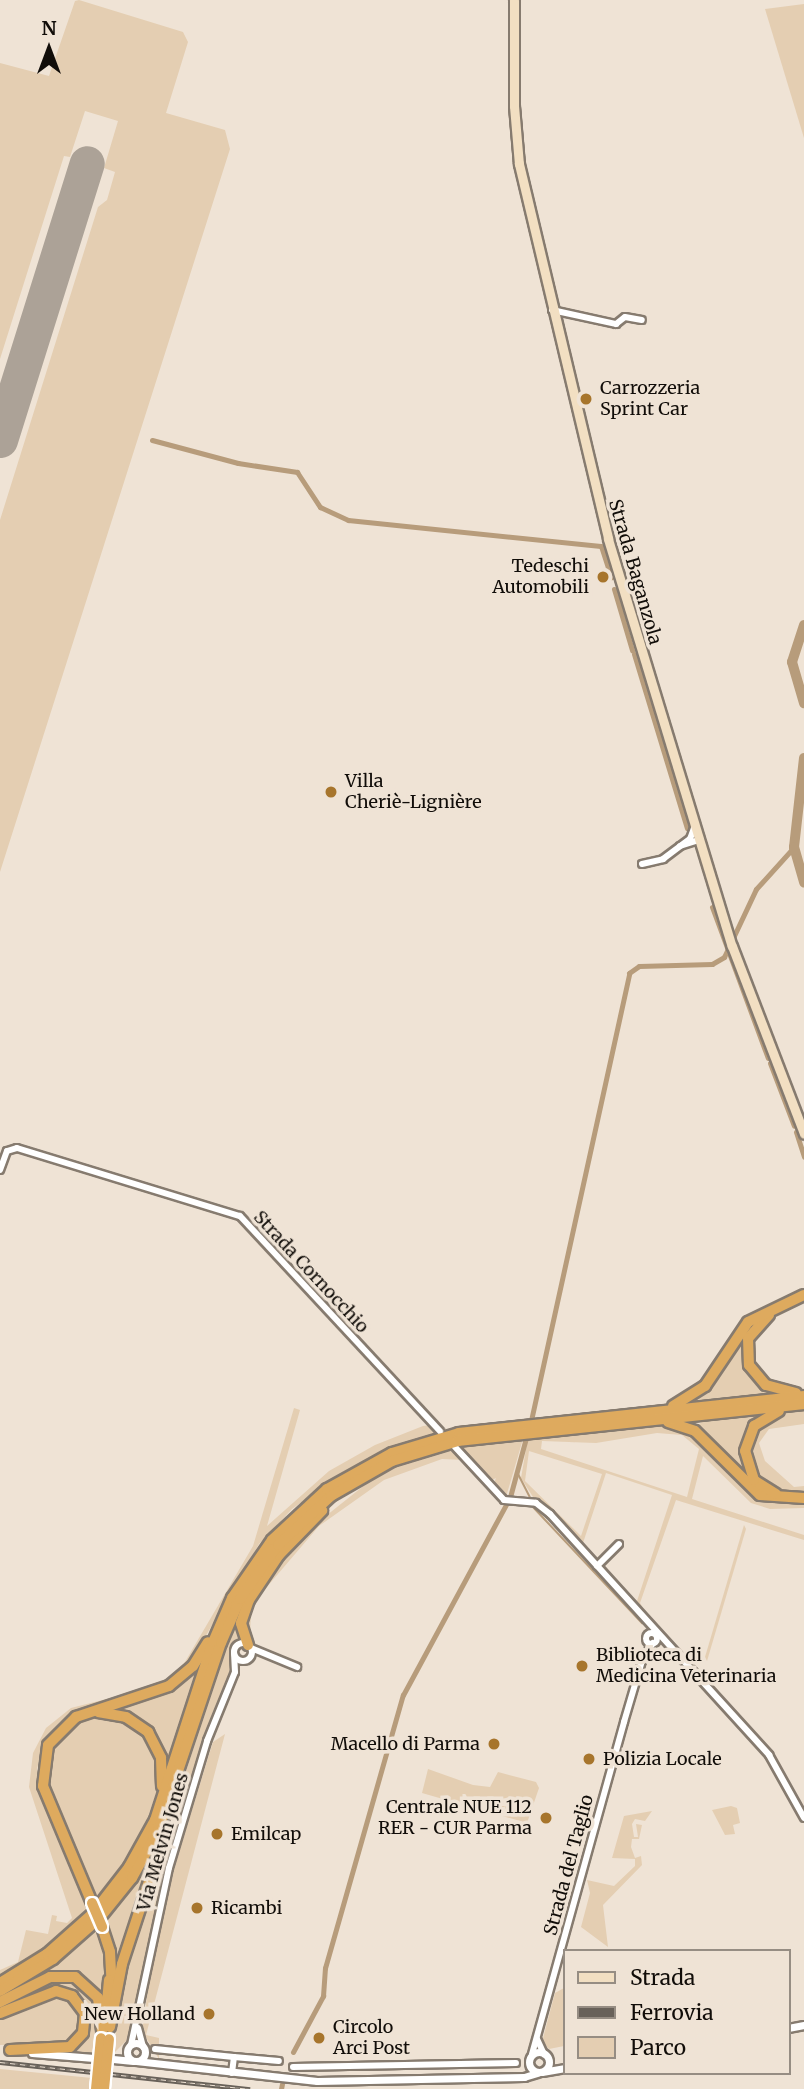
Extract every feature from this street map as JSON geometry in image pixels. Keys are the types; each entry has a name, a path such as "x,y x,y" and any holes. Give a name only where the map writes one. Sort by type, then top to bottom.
{"highway":[{"path":"804,1297 758,1324 746,1352 751,1369 762,1383 778,1391 804,1395"},
{"path":"560,1426 686,1401 708,1382 744,1326 804,1297"},
{"path":"598,1418 804,1395"},
{"path":"104,2089 112,1965 97,1915 41,1774 53,1736 83,1714 153,1694 180,1678 200,1657 227,1601 246,1574 292,1519 361,1468 425,1441 560,1426 804,1406"},
{"path":"804,1406 779,1411 761,1420 748,1437 745,1456 752,1477 766,1490 782,1496 804,1497"},
{"path":"633,1422 687,1426 756,1492 773,1499 804,1497"},
{"path":"0,1991 53,1959 97,1915 153,1842 223,1637 253,1578 307,1515 376,1469 430,1448 496,1432"},
{"path":"249,1646 242,1614 269,1568 320,1513 376,1469"},
{"path":"0,1983 47,1954 97,1915 144,1842 163,1797 217,1631 246,1574"},
{"path":"83,1714 127,1717 145,1729 157,1745 163,1780 144,1842"},
{"path":"96,2089 122,1964 186,1766 187,1748"},
{"path":"0,2002 53,1976 75,1977 98,1998 106,2034"},
{"path":"0,2013 53,1991 72,1996 85,2012 83,2033 69,2047 5,2050"}],"main road":[{"name":"Strada Baganzola","path":"514,0 517,145 552,310 616,572 731,945 804,1134"}],"street":[{"path":"552,310 616,324 625,317 642,320"},
{"path":"687,843 695,825"},
{"path":"642,864 663,859 678,846 699,840"},
{"path":"687,843 703,853"},
{"name":"Strada Cornocchio","path":"0,1170 9,1150 23,1149 240,1216 440,1431"},
{"path":"455,1447 507,1502 536,1503 545,1509 647,1622 649,1636 654,1643 668,1645"},
{"path":"597,1566 619,1544"},
{"path":"649,1636 668,1645 774,1762 804,1818"},
{"name":"Strada del Taglio","path":"532,2054 649,1636"},
{"name":"Strada del Taglio","path":"642,1661 654,1643"},
{"path":"271,1656 247,1659 234,1653 239,1644 249,1646 297,1667"},
{"path":"247,1659 249,1646"},
{"name":"Via Melvin Jones","path":"234,1653 234,1673"},
{"name":"Via Melvin Jones","path":"130,2046 172,1858 208,1738 234,1673 247,1659"},
{"name":"Via Melvin Jones","path":"137,2024 144,2048"},
{"path":"537,2037 548,2066 540,2072"},
{"path":"130,2046 128,2056 135,2061"},
{"path":"165,2066 144,2048 130,2046 113,2058 165,2066 232,2073 368,2080 514,2077 562,2067"},
{"path":"135,2061 143,2058 144,2048"},
{"path":"155,2049 279,2061"},
{"path":"5,2050 94,2058"},
{"path":"514,2077 522,2074 532,2054 546,2055 562,2066"},
{"path":"232,2073 234,2057"},
{"path":"293,2067 367,2068 516,2063"},
{"path":"528,2064 540,2072"},
{"path":"494,2065 495,2077"},
{"path":"447,2066 447,2079"},
{"path":"367,2068 368,2080"}],"green space":[{"path":"75,1 183,32 188,42 166,113 225,130 230,149 0,872 0,520 98,207 107,200 115,172 104,168 118,121 85,111 70,157 64,156 0,359 0,63 49,76"},
{"path":"804,4 804,138 765,9"},
{"path":"751,1325 743,1344 744,1362 755,1381 773,1394 696,1403"},
{"path":"294,1408 300,1410 267,1526 329,1471 375,1445 423,1426 430,1425 437,1432 344,1471 292,1509 259,1544 186,1670 167,1684 82,1710 60,1722 44,1741 37,1769 42,1795 89,1909 51,1944 0,1976 0,1970 18,1962 26,1930 48,1934 52,1915 57,1916 56,1921 67,1923 72,1918 29,1787 33,1753 46,1728 71,1708 158,1686 182,1667 253,1546"},
{"path":"804,1410 804,1424 769,1429 759,1443 765,1461 794,1487 804,1486 804,1492 783,1494 762,1485 748,1459 756,1428 777,1414"},
{"path":"758,1415 742,1448 749,1478 698,1426 703,1420"},
{"path":"666,1424 697,1435 749,1491 773,1501 804,1500 804,1508 770,1509 751,1503 703,1456 692,1499 804,1535 804,1540 676,1500 640,1603 651,1621 625,1591 637,1601 672,1495 606,1473 583,1543 595,1560 533,1497 521,1478 528,1438","holes":["657,1433 682,1435 699,1449 687,1497 541,1449 542,1441 596,1443","529,1451 602,1474 581,1536 525,1481"]},
{"path":"523,1439 506,1497 493,1485 496,1478 490,1481 457,1447"},
{"path":"453,1448 464,1460 442,1459 384,1480 319,1526 260,1595 251,1611 250,1636 247,1611 277,1563 302,1535 381,1472"},
{"path":"744,1525 746,1529 707,1661 705,1657"},
{"path":"240,1612 240,1638 230,1649 233,1667 204,1740 159,1892 133,2034 113,2054 127,1958 220,1663"},
{"path":"195,1671 168,1763 157,1739 112,1708 159,1695"},
{"path":"105,1714 139,1727 157,1751 160,1782 141,1838 96,1902 46,1783 50,1749 69,1725"},
{"path":"225,1734 146,2035 159,2038 159,2059 142,2031 151,1969 175,1865 213,1742"},
{"path":"428,1769 473,1785 490,1787 498,1772 536,1782 539,1788 527,1823 422,1793"},
{"path":"731,1806 737,1808 740,1823 733,1825 735,1834 725,1835 712,1810"},
{"path":"652,1811 645,1821 635,1819 632,1824 634,1837 638,1837 636,1824 642,1825 639,1839 632,1839 631,1847 635,1858 641,1856 642,1865 603,1905 608,1947 581,1927 590,1893 587,1880 614,1886 635,1866 635,1859 612,1858 624,1816"},
{"path":"158,1844 115,1980 114,1950 104,1920 133,1885"},
{"path":"97,1927 108,1969 105,2003 87,1981 69,1973 0,1997 55,1964"},
{"path":"72,1979 92,1992 99,2017 94,2054 64,2052 72,2049 87,2010 78,1997 50,1988 0,2010 0,2005 51,1980"},
{"path":"562,1989 562,2046 549,2049 542,2042 555,1993"},
{"path":"60,1994 79,2007 83,2024 71,2043 0,2045 0,2016"},
{"path":"0,2069 92,2078 91,2089 0,2089"}],"waterway":[{"path":"152,440 238,463 297,472 320,507 348,520 601,546 611,577"},
{"path":"614,589 632,650"},
{"path":"804,625 792,662 804,703"},
{"path":"634,654 687,828"},
{"path":"804,758 794,847 804,883"},
{"path":"530,1425 629,973 639,966 712,964 724,957 756,889 794,847"},
{"path":"712,907 768,1058"},
{"path":"770,1063 794,1126"},
{"path":"796,1132 804,1157"},
{"path":"293,2052 323,1996 325,1968 403,1695 510,1497 527,1434"},
{"path":"518,1474 530,1498"},
{"path":"532,1506 642,1623"},
{"path":"281,2089 282,2084"}],"runway":[{"path":"0,440 87,163"}],"railway":[{"path":"0,2062 93,2072"},
{"path":"111,2074 250,2089"}],"place":[{"name":"Carrozzeria Sprint Car","path":"586,399"},
{"name":"Tedeschi Automobili","path":"603,577"},
{"name":"Villa Cheriè-Lignière","path":"331,792"},
{"name":"Biblioteca di Medicina Veterinaria","path":"582,1666"},
{"name":"Macello di Parma","path":"494,1744"},
{"name":"Polizia Locale","path":"589,1759"},
{"name":"Centrale NUE 112 RER - CUR Parma","path":"546,1818"},
{"name":"Emilcap","path":"217,1834"},
{"name":"Ricambi","path":"197,1908"},
{"name":"New Holland","path":"209,2014"},
{"name":"Circolo Arci Post","path":"319,2038"}]}
